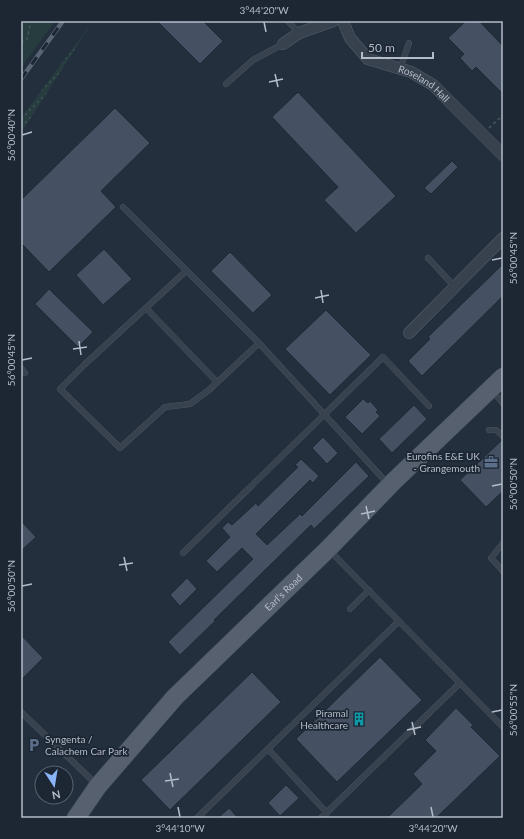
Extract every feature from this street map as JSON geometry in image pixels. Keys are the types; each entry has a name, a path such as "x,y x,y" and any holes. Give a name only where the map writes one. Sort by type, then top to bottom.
{"main road":[{"name":"Earl's Road","path":"76,818 98,786 175,698 503,377"}],"street":[{"path":"283,44 299,33 333,21"},
{"name":"Roseland Hall","path":"343,21 350,38 368,60 411,72 433,85 503,155"},
{"path":"409,333 501,243"}],"lane":[{"path":"288,21 299,33"},
{"path":"399,69 409,43"},
{"path":"226,84 253,60 283,44"},
{"path":"123,207 259,343 390,486"},
{"path":"428,258 455,287"},
{"path":"186,271 60,389 120,448 165,408 190,404 217,382 259,343"},
{"path":"146,308 217,382"},
{"path":"183,553 383,357 429,406"},
{"path":"490,390 503,403"},
{"path":"489,430 496,430 503,436"},
{"path":"503,543 491,558 503,571"},
{"path":"328,549 503,727"},
{"path":"350,609 369,590"},
{"path":"197,818 399,621"},
{"path":"321,818 460,683"},
{"path":"21,712 98,786"},
{"path":"268,749 327,813"}],"path":[{"path":"21,43 27,39 31,21"},
{"path":"482,135 503,115"}],"green space":[{"path":"21,21 55,21 21,68"},
{"path":"91,24 21,133 21,118"}],"building":[{"path":"157,21 203,21 223,41 200,64"},
{"path":"466,21 479,21 503,46 503,94 476,67 472,71 460,58 464,54 448,38"},
{"path":"298,92 396,196 356,233 324,200 338,187 272,117"},
{"path":"115,108 150,143 101,191 116,207 49,272 21,243 21,200"},
{"path":"452,161 458,167 431,194 424,188"},
{"path":"104,249 132,279 103,305 76,275"},
{"path":"230,252 272,295 253,313 211,271"},
{"path":"503,264 503,296 422,376 408,361 430,339 428,337"},
{"path":"49,289 93,332 78,347 35,304"},
{"path":"326,310 371,355 330,395 285,349"},
{"path":"363,399 368,403 370,401 378,410 376,412 380,416 362,434 345,417"},
{"path":"414,405 427,419 392,453 379,439"},
{"path":"323,437 338,453 327,464 312,448"},
{"name":"Eurofins E&E UK - Grangemouth","path":"502,440 503,491 486,507 460,480"},
{"path":"301,459 319,476 313,483 310,480 256,534 267,545 300,514 302,516 356,462 369,476 314,529 311,525 180,655 168,642 253,559 242,548 217,572 206,561 230,537 222,528 228,522 232,525 256,503 258,506 298,467 295,465"},
{"path":"21,521 36,537 21,551"},
{"path":"187,578 197,589 180,606 170,595"},
{"path":"21,635 43,658 21,680"},
{"name":"Piramal Healthcare","path":"380,657 422,700 337,782 296,739"},
{"path":"252,672 281,702 170,810 141,780"},
{"path":"456,708 473,725 471,727 500,756 436,818 387,818 422,784 413,774 436,751 425,740"},
{"path":"286,785 299,798 280,816 268,803"},
{"path":"229,808 238,818 218,818"}],"railway":[{"path":"21,79 63,21"}],"place":[{"name":"Eurofins E&E UK - Grangemouth","path":"491,462"},
{"name":"Piramal Healthcare","path":"359,719"},
{"name":"Syngenta / Calachem Car Park","path":"34,745"}]}
